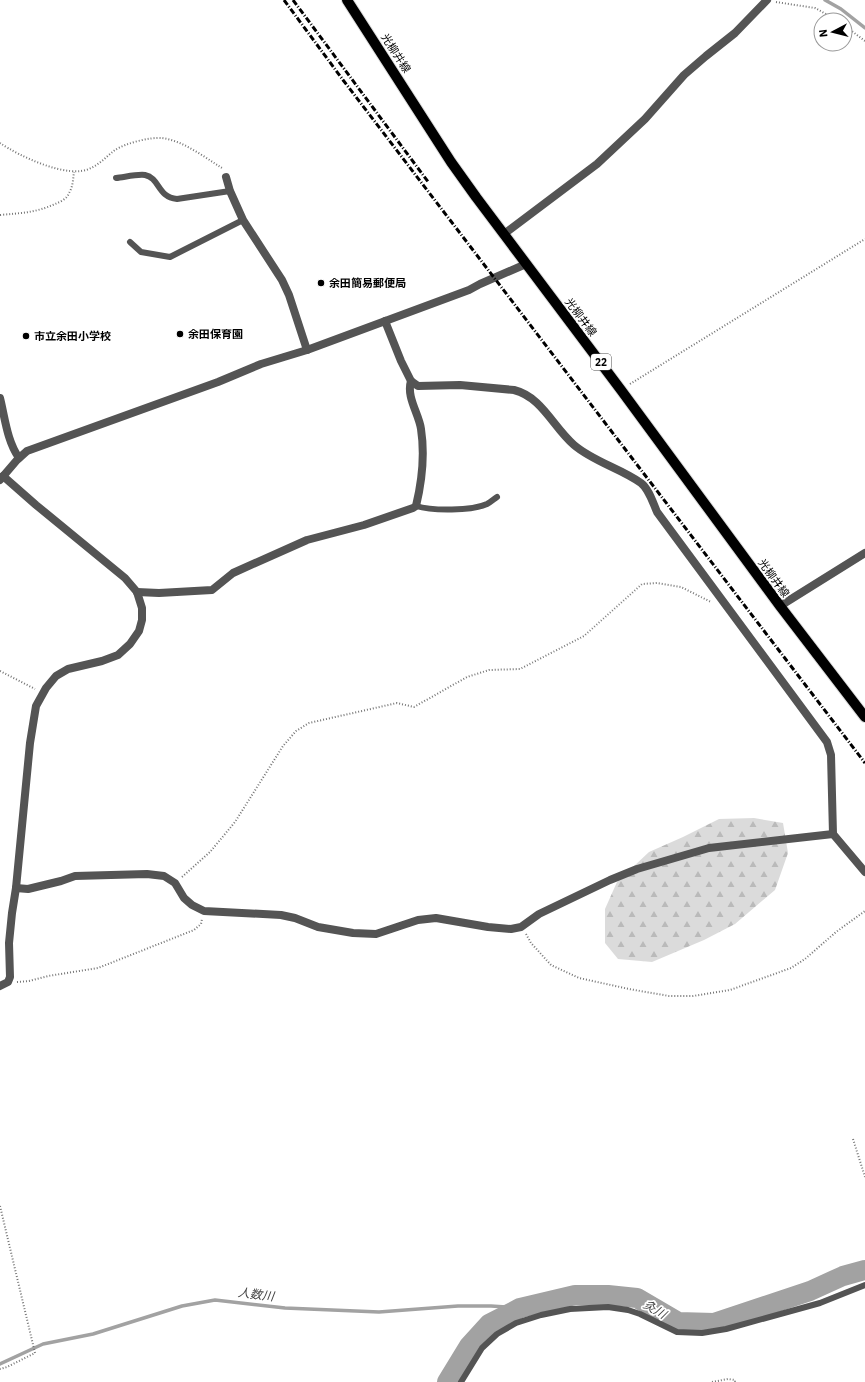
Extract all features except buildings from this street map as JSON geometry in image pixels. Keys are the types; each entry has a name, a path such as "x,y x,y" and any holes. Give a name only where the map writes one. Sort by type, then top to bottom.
{"main road":[{"name":"光柳井線","path":"347,0 451,162 476,197 621,390 780,606 865,717"}],"street":[{"path":"504,234 597,164 646,119 684,75 771,1"},
{"path":"226,178 243,220 282,280 289,295 307,350"},
{"path":"0,986 8,982 10,977 10,943 30,743 36,706 43,693 56,676 68,669 102,661 118,655 130,644 139,631 142,620 142,608 137,592 125,578 2,478 19,458 28,451 218,382 261,364 307,350 469,290 526,264"},
{"path":"385,321 411,381 418,386 460,385 523,392 541,406 573,444 593,458 642,484 657,512 827,742 831,755 833,834 865,872"},
{"path":"137,592 158,593 212,590 233,573 307,540 364,525 416,506 423,472 423,441 421,427 411,394 411,381"},
{"path":"0,398 11,442 19,458"},
{"path":"780,606 865,553"},
{"path":"16,888 28,889 75,876 147,874 164,876 175,883 184,898 192,905 204,911 281,915 318,927 353,933 376,934 418,920 436,918 488,927 511,929 521,927 539,914 610,880 690,852 708,848 833,834"}],"lane":[{"path":"116,178 146,176 153,179 164,194 169,198 177,199 230,191"},
{"path":"130,242 141,252 170,257 243,220"},
{"path":"416,506 422,508 442,509 472,508 487,504 497,497"},
{"path":"461,1382 482,1348 497,1334 516,1323 541,1315 570,1309 608,1307 628,1310 640,1314 677,1332 702,1333 726,1329 813,1305 865,1285"}],"path":[{"path":"771,1 816,8 823,12"},
{"path":"853,32 865,40"},
{"path":"0,143 10,150 32,160 45,165 74,172 89,169 116,150 127,145 144,140 161,138 174,141 224,169 226,172 226,178"},
{"path":"0,215 42,210 62,201 69,195 72,187 74,172"},
{"path":"621,390 865,239"},
{"path":"175,883 210,852 235,822 283,746 296,731 309,723 397,702 414,707 467,677 489,670 520,669 584,636 642,584 657,583 681,587 713,602"},
{"path":"0,671 43,693"},
{"path":"8,982 29,981 48,976 98,968 194,930 201,924 204,911"},
{"path":"521,927 531,943 551,965 580,978 669,996 693,996 730,990 791,968 805,959 836,932 865,911"},
{"path":"853,1139 865,1177"},
{"path":"0,1206 35,1354 0,1369"},
{"path":"712,1382 728,1379 735,1380 735,1382"}],"green space":[{"path":"754,818 783,823 788,853 775,890 735,924 704,940 652,962 618,959 605,943 605,909 617,882 649,852 719,819"}],"waterway":[{"path":"825,0 841,9 865,28"},
{"name":"灸川","path":"447,1382 469,1346 489,1324 520,1308 575,1295 608,1295 637,1298 678,1322 714,1323 810,1291 843,1276 865,1270"},
{"name":"人数川","path":"0,1364 43,1344 93,1334 182,1306 215,1300 285,1308 379,1312 458,1306 520,1308"}],"railway":[{"path":"284,0 343,80 865,763"},
{"path":"293,0 429,183"}],"place":[{"name":"余田簡易郵便局","path":"321,283"},
{"name":"余田保育園","path":"180,334"},
{"name":"市立余田小学校","path":"26,336"}]}
